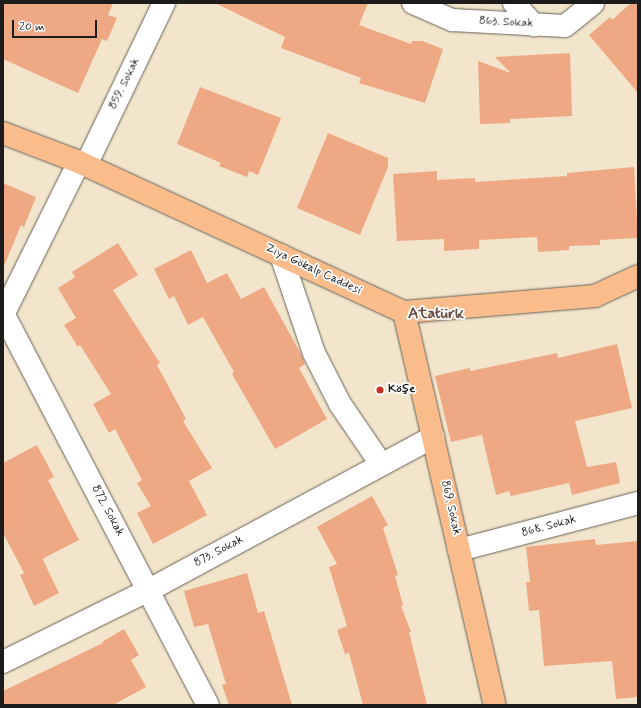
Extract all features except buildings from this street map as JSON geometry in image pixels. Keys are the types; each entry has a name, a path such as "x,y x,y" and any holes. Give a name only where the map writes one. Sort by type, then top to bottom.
{"main road":[{"name":"Ziya Gökalp Caddesi","path":"3,134 82,164 404,312 595,296 638,276"},
{"name":"869. Sokak","path":"404,312 495,705"}],"street":[{"name":"859. Sokak","path":"4,315 164,3"},
{"name":"863. Sokak","path":"414,3 452,20 565,26 593,3"},
{"path":"514,3 534,25"},
{"path":"281,255 314,353 340,404 381,464"},
{"name":"872. Sokak","path":"4,315 208,705"},
{"name":"873. Sokak","path":"3,662 149,590 433,437"},
{"name":"868. Sokak","path":"460,550 638,503"}],"place":[{"name":"Köşe","path":"380,390"}],"district":[{"name":"Atatürk","path":"436,314"}]}
